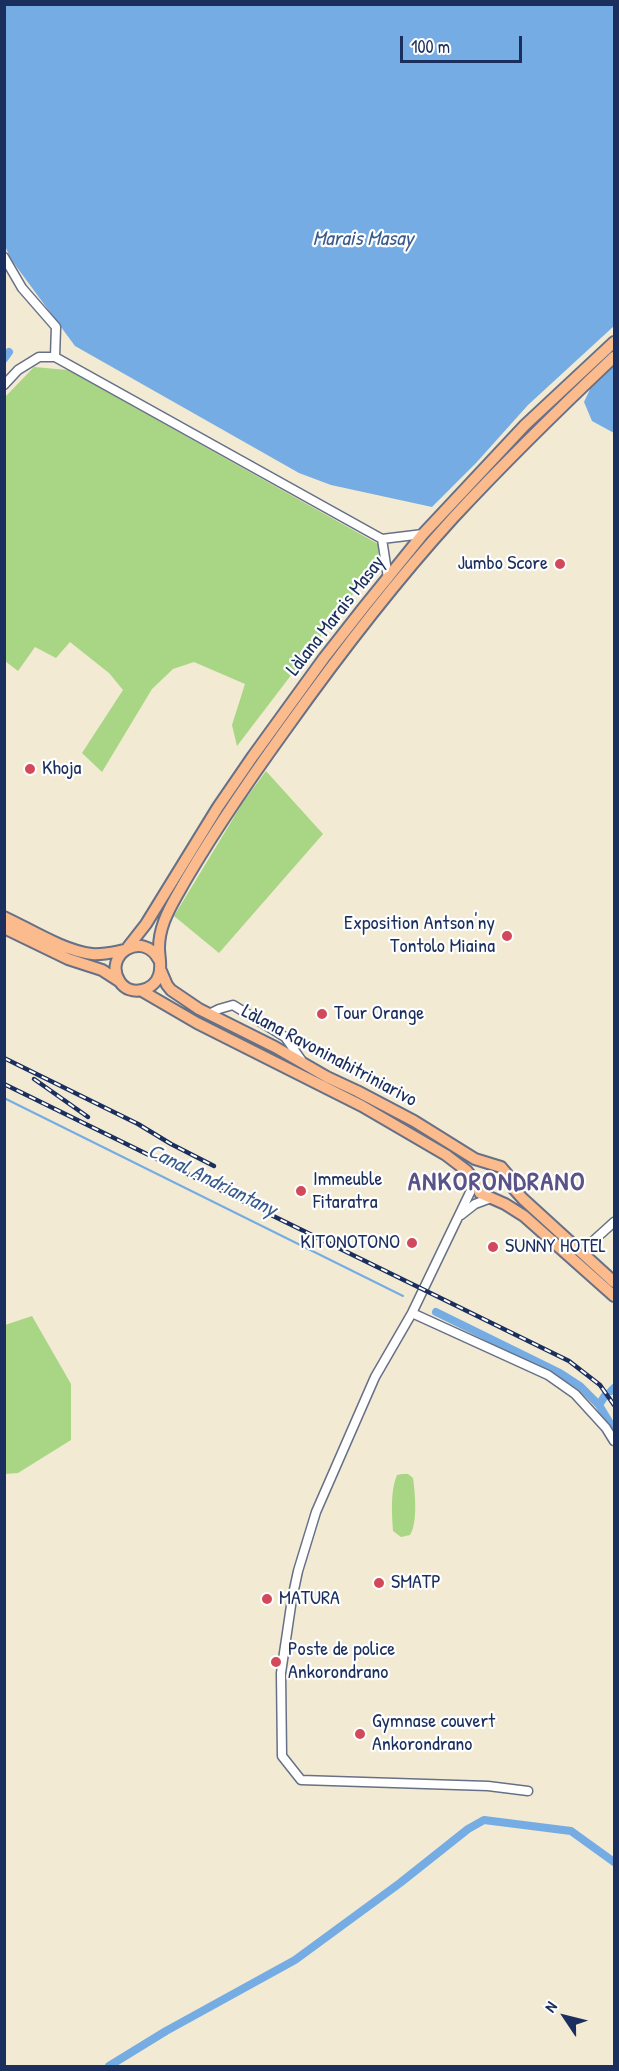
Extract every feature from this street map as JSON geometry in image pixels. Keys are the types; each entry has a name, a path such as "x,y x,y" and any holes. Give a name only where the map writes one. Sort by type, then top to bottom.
{"main road":[{"name":"Làlana Marais Masay","path":"127,949 148,921 218,807 253,756 324,658 423,534 525,425 613,349"},
{"name":"Làlana Marais Masay","path":"160,966 159,938 163,923 197,861 255,771 333,663 453,519 613,349"},
{"path":"4,917 60,944 90,954 105,954 134,946 147,947 152,950 160,966 155,983 142,991 127,988 102,970 69,959 4,928"},
{"path":"119,981 117,961 127,949"},
{"name":"Làlana Ravoninahitriniarivo","path":"160,966 171,990 189,1004 414,1120 475,1160 498,1165 504,1169 509,1181 523,1199 615,1282"},
{"name":"Làlana Ravoninahitriniarivo","path":"142,991 197,1023 393,1123 446,1155 467,1171 480,1193 524,1216 615,1296"},
{"path":"475,1182 478,1171 489,1164"},
{"path":"492,1198 506,1191 509,1181"}],"street":[{"path":"4,257 22,288 56,327 55,357"},
{"path":"4,385 18,370 39,357 55,357 382,539 423,534"},
{"path":"382,539 388,578"},
{"path":"209,1014 233,1005 285,1037 304,1064"},
{"path":"475,1182 412,1313 375,1377 316,1512 291,1599 281,1673 282,1756 300,1780 488,1786 528,1791"},
{"path":"456,1219 468,1208 492,1198"},
{"path":"581,1252 615,1222"},
{"path":"412,1313 548,1375 575,1394 615,1441"}],"green space":[{"path":"34,367 68,370 378,544 379,560 237,746 232,725 245,684 194,662 173,669 152,689 102,772 82,753 123,690 109,673 70,642 56,658 35,647 18,671 5,661 5,397"},
{"path":"266,771 323,834 219,953 174,916 242,804"},
{"path":"32,1316 71,1384 71,1440 18,1473 5,1474 5,1325"},
{"path":"408,1474 413,1478 415,1507 413,1530 410,1535 401,1537 393,1531 392,1503 397,1475"}],"water":[{"name":"Marais Masay","path":"5,4 614,5 614,326 528,405 476,463 432,507 331,485 299,473 75,346 10,258 4,243"},
{"path":"614,364 614,433 592,421 584,402 592,385"}],"waterway":[{"path":"4,359 9,352"},
{"name":"Canal Andriantany","path":"4,1098 403,1296"},
{"name":"Canal Andriantany","path":"436,1312 560,1373 580,1386 599,1405 614,1430"},
{"path":"611,1391 614,1388"},
{"path":"599,1405 606,1394"},
{"path":"109,2066 166,2031 295,1960 400,1883 468,1829 484,1820 571,1831 614,1862"}],"railway":[{"path":"4,1058 138,1124 214,1166"},
{"path":"34,1079 88,1117"},
{"path":"4,1084 569,1361 600,1385 614,1405"}],"place":[{"name":"Jumbo Score","path":"560,564"},
{"name":"Khoja","path":"30,769"},
{"name":"Exposition Antson'ny Tontolo Miaina","path":"507,936"},
{"name":"Tour Orange","path":"322,1014"},
{"name":"Immeuble Fitaratra","path":"301,1191"},
{"name":"KITONOTONO","path":"412,1243"},
{"name":"SUNNY HOTEL","path":"493,1247"},
{"name":"SMATP","path":"379,1583"},
{"name":"MATURA","path":"267,1599"},
{"name":"Poste de police Ankorondrano","path":"276,1662"},
{"name":"Gymnase couvert Ankorondrano","path":"360,1734"}],"district":[{"name":"ANKORONDRANO","path":"497,1183"}]}
